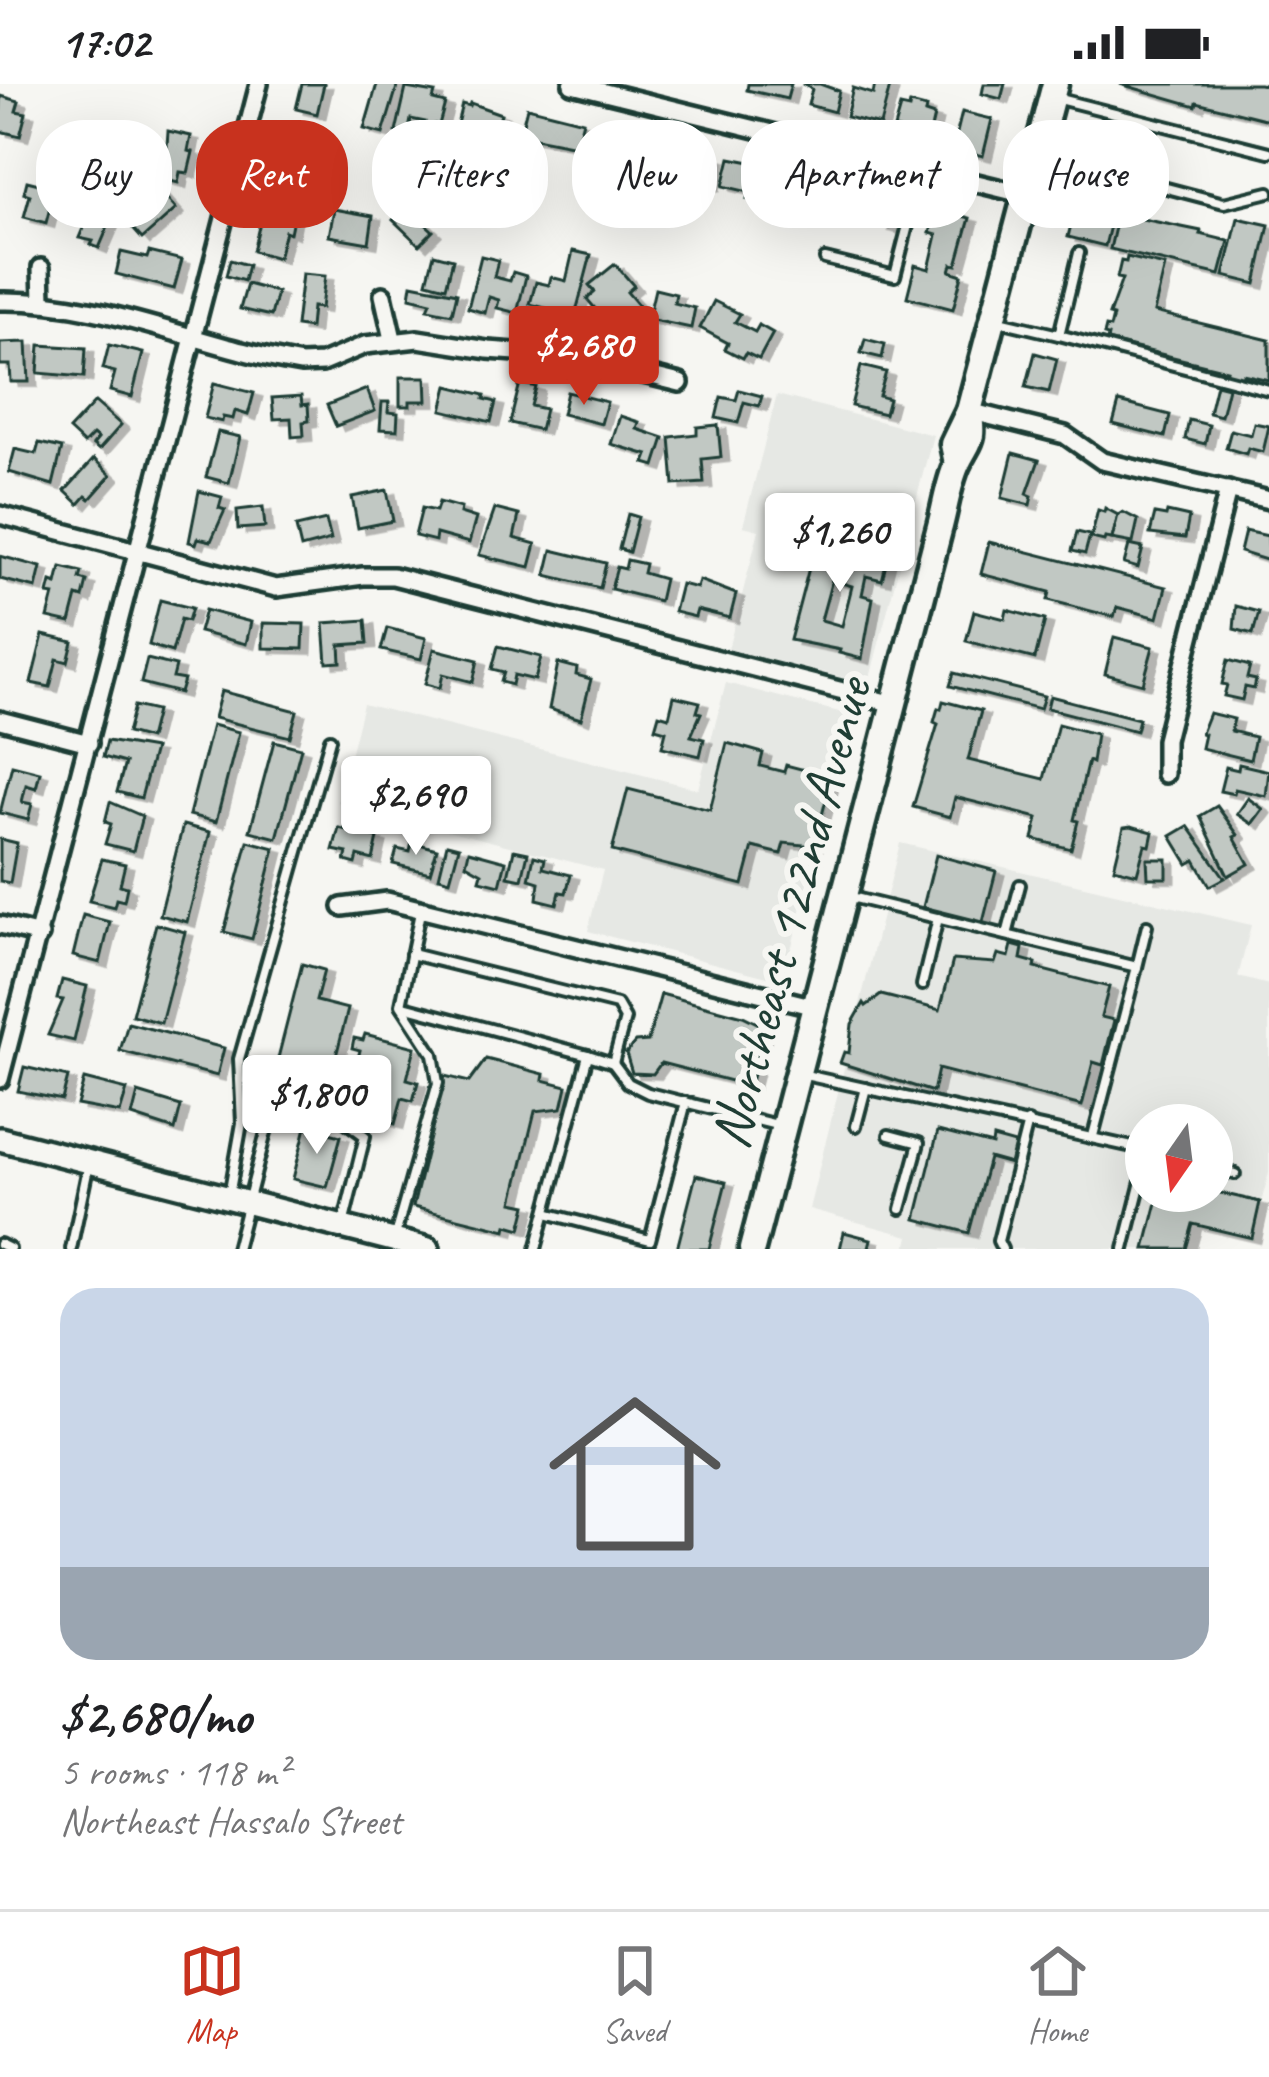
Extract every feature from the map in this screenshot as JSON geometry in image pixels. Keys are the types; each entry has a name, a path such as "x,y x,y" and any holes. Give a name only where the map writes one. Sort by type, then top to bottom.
{"main road":[{"name":"Northeast 122nd Avenue","path":"752,1249 957,463 974,434 969,411 1017,228"},
{"path":"0,1139 428,1249"}],"street":[{"path":"0,1079 259,84"},
{"path":"572,84 741,126"},
{"path":"41,268 42,300"},
{"path":"383,295 393,339"},
{"path":"0,301 42,300 301,364 322,363 393,339 571,356 680,383"},
{"path":"969,411 1065,435 1102,461 1269,500"},
{"path":"1165,774 1165,740 1228,490"},
{"path":"0,515 277,587 393,576 894,704"},
{"path":"0,720 89,743"},
{"path":"342,907 387,901 814,1007"},
{"path":"0,925 40,935"}],"lane":[{"path":"1053,91 1269,152"},
{"path":"1169,189 1225,203 1269,192"},
{"path":"825,260 895,276 907,228"},
{"path":"1060,334 1078,253"},
{"path":"993,320 1269,390"},
{"path":"236,1249 242,1124 239,1059 330,739"},
{"path":"1007,935 1020,885"},
{"path":"844,895 1137,967"},
{"path":"393,1240 438,1083 433,1054 401,1005 421,909"},
{"path":"922,985 938,918"},
{"path":"1094,1136 1147,926"},
{"path":"411,954 617,1004 626,1018 613,1064"},
{"path":"401,1005 588,1055 613,1064 628,1083 648,1093 784,1126"},
{"path":"536,1249 588,1055"},
{"path":"797,1074 1125,1144"},
{"path":"856,1126 866,1088"},
{"path":"238,1200 271,1113 289,1100 335,1114 364,1136 342,1227"},
{"path":"546,1213 650,1240 686,1102"},
{"path":"1002,1249 998,1241 1028,1122"},
{"path":"889,1135 919,1143 901,1209"},
{"path":"71,1249 90,1162"},
{"path":"1124,1249 1133,1212"},
{"path":"0,1244 10,1249"}],"shaded area":[{"path":"777,395 933,435 865,683 728,649 759,530 743,526"},
{"path":"726,683 851,715 783,981 588,931 603,870 338,802 363,704 698,789"},
{"path":"900,843 1251,925 1238,977 1269,985 1269,1173 1261,1203 1233,1196 1233,1104 1125,1104 1125,1212 1157,1212 1147,1249 906,1249 909,1236 809,1209"}],"building":[{"path":"302,84 324,84 317,114 296,109"},
{"path":"377,84 398,84 387,120 372,120 372,131 364,129"},
{"path":"748,84 791,84 787,99 747,90"},
{"path":"802,84 839,91 834,112 808,105 812,89"},
{"path":"875,84 890,87 881,120 846,117 853,88 873,94"},
{"path":"984,84 1005,84 1001,99 982,94"},
{"path":"1120,84 1269,86 1269,120 1197,102 1196,106"},
{"path":"406,88 435,93 433,100 445,103 440,120 399,120"},
{"path":"1,96 19,101 16,111 26,113 20,136 0,131"},
{"path":"462,104 501,114 499,120 458,120"},
{"path":"910,104 926,108 933,120 896,120 900,107 909,109"},
{"path":"527,107 579,120 572,120 572,145 548,140 548,120 524,120"},
{"path":"962,112 992,119 983,156 979,155 979,120 960,120"},
{"path":"172,132 191,136 188,151 193,152 188,173 180,172 178,183 172,182"},
{"path":"730,158 741,160 741,190 723,186"},
{"path":"27,181 36,183 36,220 24,217 30,195 24,193"},
{"path":"348,212 372,216 369,243 329,236 330,228 348,228"},
{"path":"1238,218 1269,225 1256,284 1224,276"},
{"path":"1169,224 1229,241 1220,275 1110,249 1115,228"},
{"path":"83,228 108,228 99,248 79,238"},
{"path":"132,228 154,228 142,239"},
{"path":"259,228 291,228 290,233 285,231 278,258 253,251"},
{"path":"401,228 433,231 419,245"},
{"path":"931,228 967,228 957,265 952,264 950,271 962,275 953,309 907,297 915,265 929,269 937,235 930,233"},
{"path":"1070,228 1109,228 1105,246 1068,237"},
{"path":"573,251 591,255 575,316 530,304 536,282 549,285 551,277 566,281"},
{"path":"121,252 147,258 149,252 182,260 174,289 116,274"},
{"path":"434,254 453,259 446,287 427,282"},
{"path":"481,256 498,260 494,277 510,281 513,272 526,276 517,313 497,308 499,300 489,297 485,313 468,308"},
{"path":"1127,257 1165,266 1154,312 1269,340 1269,380 1243,374 1242,378 1226,374 1227,370 1107,341 1104,335 1122,279 1117,278 1121,261 1126,262"},
{"path":"230,260 248,265 244,281 226,276"},
{"path":"615,264 634,286 627,292 640,307 624,322 618,315 608,324 587,299 595,292 589,285"},
{"path":"302,274 325,276 321,308 312,307 310,328 296,326"},
{"path":"247,284 277,292 271,316 240,309"},
{"path":"412,284 457,293 452,314 428,309 431,302 410,297"},
{"path":"655,289 676,294 674,303 695,308 691,328 648,319"},
{"path":"714,301 740,314 735,322 755,332 759,325 773,333 759,359 725,349 728,343 700,328"},
{"path":"865,339 885,344 882,358 861,353"},
{"path":"27,342 29,382 11,382 10,365 0,365 0,343"},
{"path":"40,345 86,348 84,377 38,373"},
{"path":"109,345 143,353 132,397 110,391 115,372 103,369"},
{"path":"1035,353 1057,359 1049,392 1026,387"},
{"path":"861,366 886,372 879,396 889,399 885,414 851,406"},
{"path":"400,377 426,377 427,401 400,406"},
{"path":"214,383 254,393 248,415 235,411 233,419 223,417 222,422 205,418"},
{"path":"520,383 536,387 531,406 545,409 540,430 510,423"},
{"path":"1216,384 1228,387 1221,416 1209,413"},
{"path":"448,386 496,402 491,422 442,410"},
{"path":"367,389 375,411 336,426 327,405"},
{"path":"739,390 762,396 759,406 744,402 738,423 716,418 721,397 736,400"},
{"path":"567,392 607,402 601,424 562,414"},
{"path":"301,396 302,405 308,404 309,421 303,422 304,436 292,437 291,418 274,419 272,398"},
{"path":"95,402 121,425 99,450 93,445 98,439 93,435 84,444 69,430"},
{"path":"382,402 389,402 388,412 398,413 397,430 380,429"},
{"path":"1119,402 1170,415 1165,437 1113,424"},
{"path":"620,416 639,422 637,429 664,438 655,466 645,463 648,455 611,444"},
{"path":"1189,420 1209,425 1205,444 1185,439"},
{"path":"1254,423 1269,426 1263,452 1248,448 1246,454 1226,448 1231,430 1251,435"},
{"path":"718,425 721,457 702,459 704,483 674,485 670,437 697,434 697,427"},
{"path":"218,432 240,437 229,483 206,477"},
{"path":"39,443 62,448 53,485 9,472 15,449 36,454"},
{"path":"1013,453 1039,460 1027,494 1032,496 1030,505 1002,498"},
{"path":"94,459 111,475 90,499 86,496 79,504 65,491"},
{"path":"387,490 393,521 358,528 352,497"},
{"path":"199,491 222,497 219,508 225,510 211,541 198,538 196,544 189,542"},
{"path":"439,502 476,518 469,543 436,534 435,541 415,536 422,508 436,511"},
{"path":"263,507 265,527 238,529 237,510"},
{"path":"1105,508 1118,515 1112,539 1091,538 1098,510"},
{"path":"495,509 519,515 514,538 536,544 530,567 479,555"},
{"path":"1123,512 1138,520 1133,543 1112,539"},
{"path":"1167,512 1189,517 1185,538 1150,534 1155,514 1166,516"},
{"path":"628,514 638,517 629,552 619,549"},
{"path":"326,520 331,540 301,548 296,527"},
{"path":"876,529 894,533 882,580 866,576 862,595 873,598 862,659 790,640 816,541 864,554 869,533 875,534","holes":["832,580 852,586 842,626 821,620"]},
{"path":"1245,531 1268,536 1269,561 1240,552"},
{"path":"1077,532 1090,535 1085,554 1072,551"},
{"path":"989,542 1166,587 1158,618 1117,607 1114,617 1048,600 1050,592 981,574"},
{"path":"1129,545 1143,548 1138,568 1124,564"},
{"path":"552,550 606,563 600,588 546,575"},
{"path":"0,556 41,567 36,588 0,579"},
{"path":"627,560 645,564 643,573 664,579 659,601 611,589 617,567 625,569"},
{"path":"61,567 82,572 80,579 87,581 83,598 77,596 70,623 48,618 54,595 48,594 51,582 57,584"},
{"path":"699,580 736,594 730,618 697,610 695,617 674,612 681,584 697,588"},
{"path":"160,600 192,608 188,621 181,619 172,652 149,645"},
{"path":"1236,606 1259,612 1253,634 1234,629"},
{"path":"205,610 251,622 246,644 199,632"},
{"path":"1007,610 1045,620 1035,659 966,641 974,611 1005,619"},
{"path":"366,620 368,643 340,645 341,662 327,663 324,623"},
{"path":"263,623 304,624 303,649 263,648"},
{"path":"387,628 426,638 421,659 381,650"},
{"path":"43,635 73,642 68,662 57,659 50,687 31,683"},
{"path":"1114,637 1153,647 1143,684 1105,674"},
{"path":"498,646 541,657 535,680 514,675 512,685 501,682 504,672 492,669"},
{"path":"434,649 478,660 473,682 443,674 440,688 425,684"},
{"path":"147,659 176,666 173,678 184,680 180,693 141,683"},
{"path":"1228,660 1250,666 1247,678 1256,680 1254,689 1245,687 1242,700 1224,696"},
{"path":"558,663 577,668 576,675 591,679 581,719 549,709"},
{"path":"954,673 1044,696 1040,709 950,686"},
{"path":"221,691 297,711 290,737 214,718"},
{"path":"674,696 700,702 697,712 701,713 691,736 704,739 700,756 662,747 666,731 655,728 659,714 669,717"},
{"path":"1050,696 1139,719 1136,731 1047,708"},
{"path":"943,701 981,711 968,760 1044,779 1058,724 1096,734 1071,849 1033,839 1038,818 955,797 950,817 913,807"},
{"path":"134,706 156,711 149,739 127,733"},
{"path":"1209,713 1234,719 1231,731 1255,737 1250,760 1201,748"},
{"path":"212,725 239,732 216,822 189,815"},
{"path":"107,741 154,749 141,798 117,792 125,763 103,757"},
{"path":"274,741 301,748 277,838 250,831"},
{"path":"727,743 763,753 760,766 784,772 786,765 832,777 814,846 784,843 781,854 753,847 743,885 612,851 628,789 710,810"},
{"path":"1239,764 1269,771 1266,796 1235,789 1234,794 1220,791 1226,767 1238,770"},
{"path":"12,765 40,772 36,788 26,785 22,802 32,804 28,820 0,813"},
{"path":"1248,798 1263,809 1252,824 1237,814"},
{"path":"110,802 142,816 133,851 105,844"},
{"path":"1217,806 1238,835 1234,837 1249,864 1228,876 1200,816"},
{"path":"183,825 210,832 187,922 160,915"},
{"path":"1188,826 1225,878 1210,886 1195,860 1188,864 1171,836"},
{"path":"1124,827 1153,832 1137,874 1114,868"},
{"path":"339,828 378,838 373,860 358,856 356,864 345,861 347,853 333,850"},
{"path":"0,839 17,843 10,883 0,881"},
{"path":"248,841 275,848 252,939 224,932"},
{"path":"412,842 437,849 430,873 393,864 397,849 410,852"},
{"path":"447,844 459,847 450,880 439,877"},
{"path":"514,850 528,853 522,879 508,876"},
{"path":"469,851 506,861 500,885 480,880 482,873 466,864"},
{"path":"936,855 996,871 983,922 923,907"},
{"path":"534,856 545,859 543,868 571,875 557,904 537,899 539,882 529,879"},
{"path":"102,859 125,864 120,885 127,887 124,901 116,899 114,907 89,901"},
{"path":"1147,859 1167,859 1167,878 1148,878"},
{"path":"83,915 110,922 100,963 73,956"},
{"path":"156,924 185,932 161,1023 132,1015"},
{"path":"1012,945 1023,948 1021,959 1036,963 1035,968 1109,987 1101,1017 1114,1020 1103,1065 1093,1062 1082,1106 938,1069 933,1092 840,1063 844,1052 849,1053 852,1024 864,1003 881,995 940,1010 953,960 995,963 998,954 1009,957"},
{"path":"302,964 324,970 316,1001 348,1009 330,1080 276,1066"},
{"path":"62,980 87,986 74,1041 48,1035 63,1000 57,999"},
{"path":"661,994 743,1016 765,1027 750,1086 661,1063 653,1074 632,1073 626,1053 635,1042 648,1041"},
{"path":"128,1023 224,1048 217,1076 120,1051"},
{"path":"365,1034 415,1047 407,1079 418,1082 413,1101 402,1098 395,1124 345,1112 360,1050 352,1048 354,1038 363,1040"},
{"path":"486,1059 544,1074 543,1080 567,1086 562,1108 535,1111 513,1202 527,1205 521,1229 507,1225 506,1230 413,1207 445,1076 469,1082"},
{"path":"24,1067 68,1077 62,1100 18,1091"},
{"path":"84,1079 127,1090 120,1113 77,1105"},
{"path":"138,1093 181,1106 175,1130 132,1116"},
{"path":"306,1127 341,1136 327,1187 293,1179"},
{"path":"938,1131 992,1145 993,1138 1015,1144 1010,1164 989,1158 969,1233 916,1219"},
{"path":"696,1175 726,1182 709,1249 677,1249"},
{"path":"1233,1196 1260,1202 1252,1238 1193,1224 1186,1249 1145,1249 1155,1212 1233,1212"},
{"path":"844,1232 871,1239 869,1247 874,1249 840,1249"}]}
